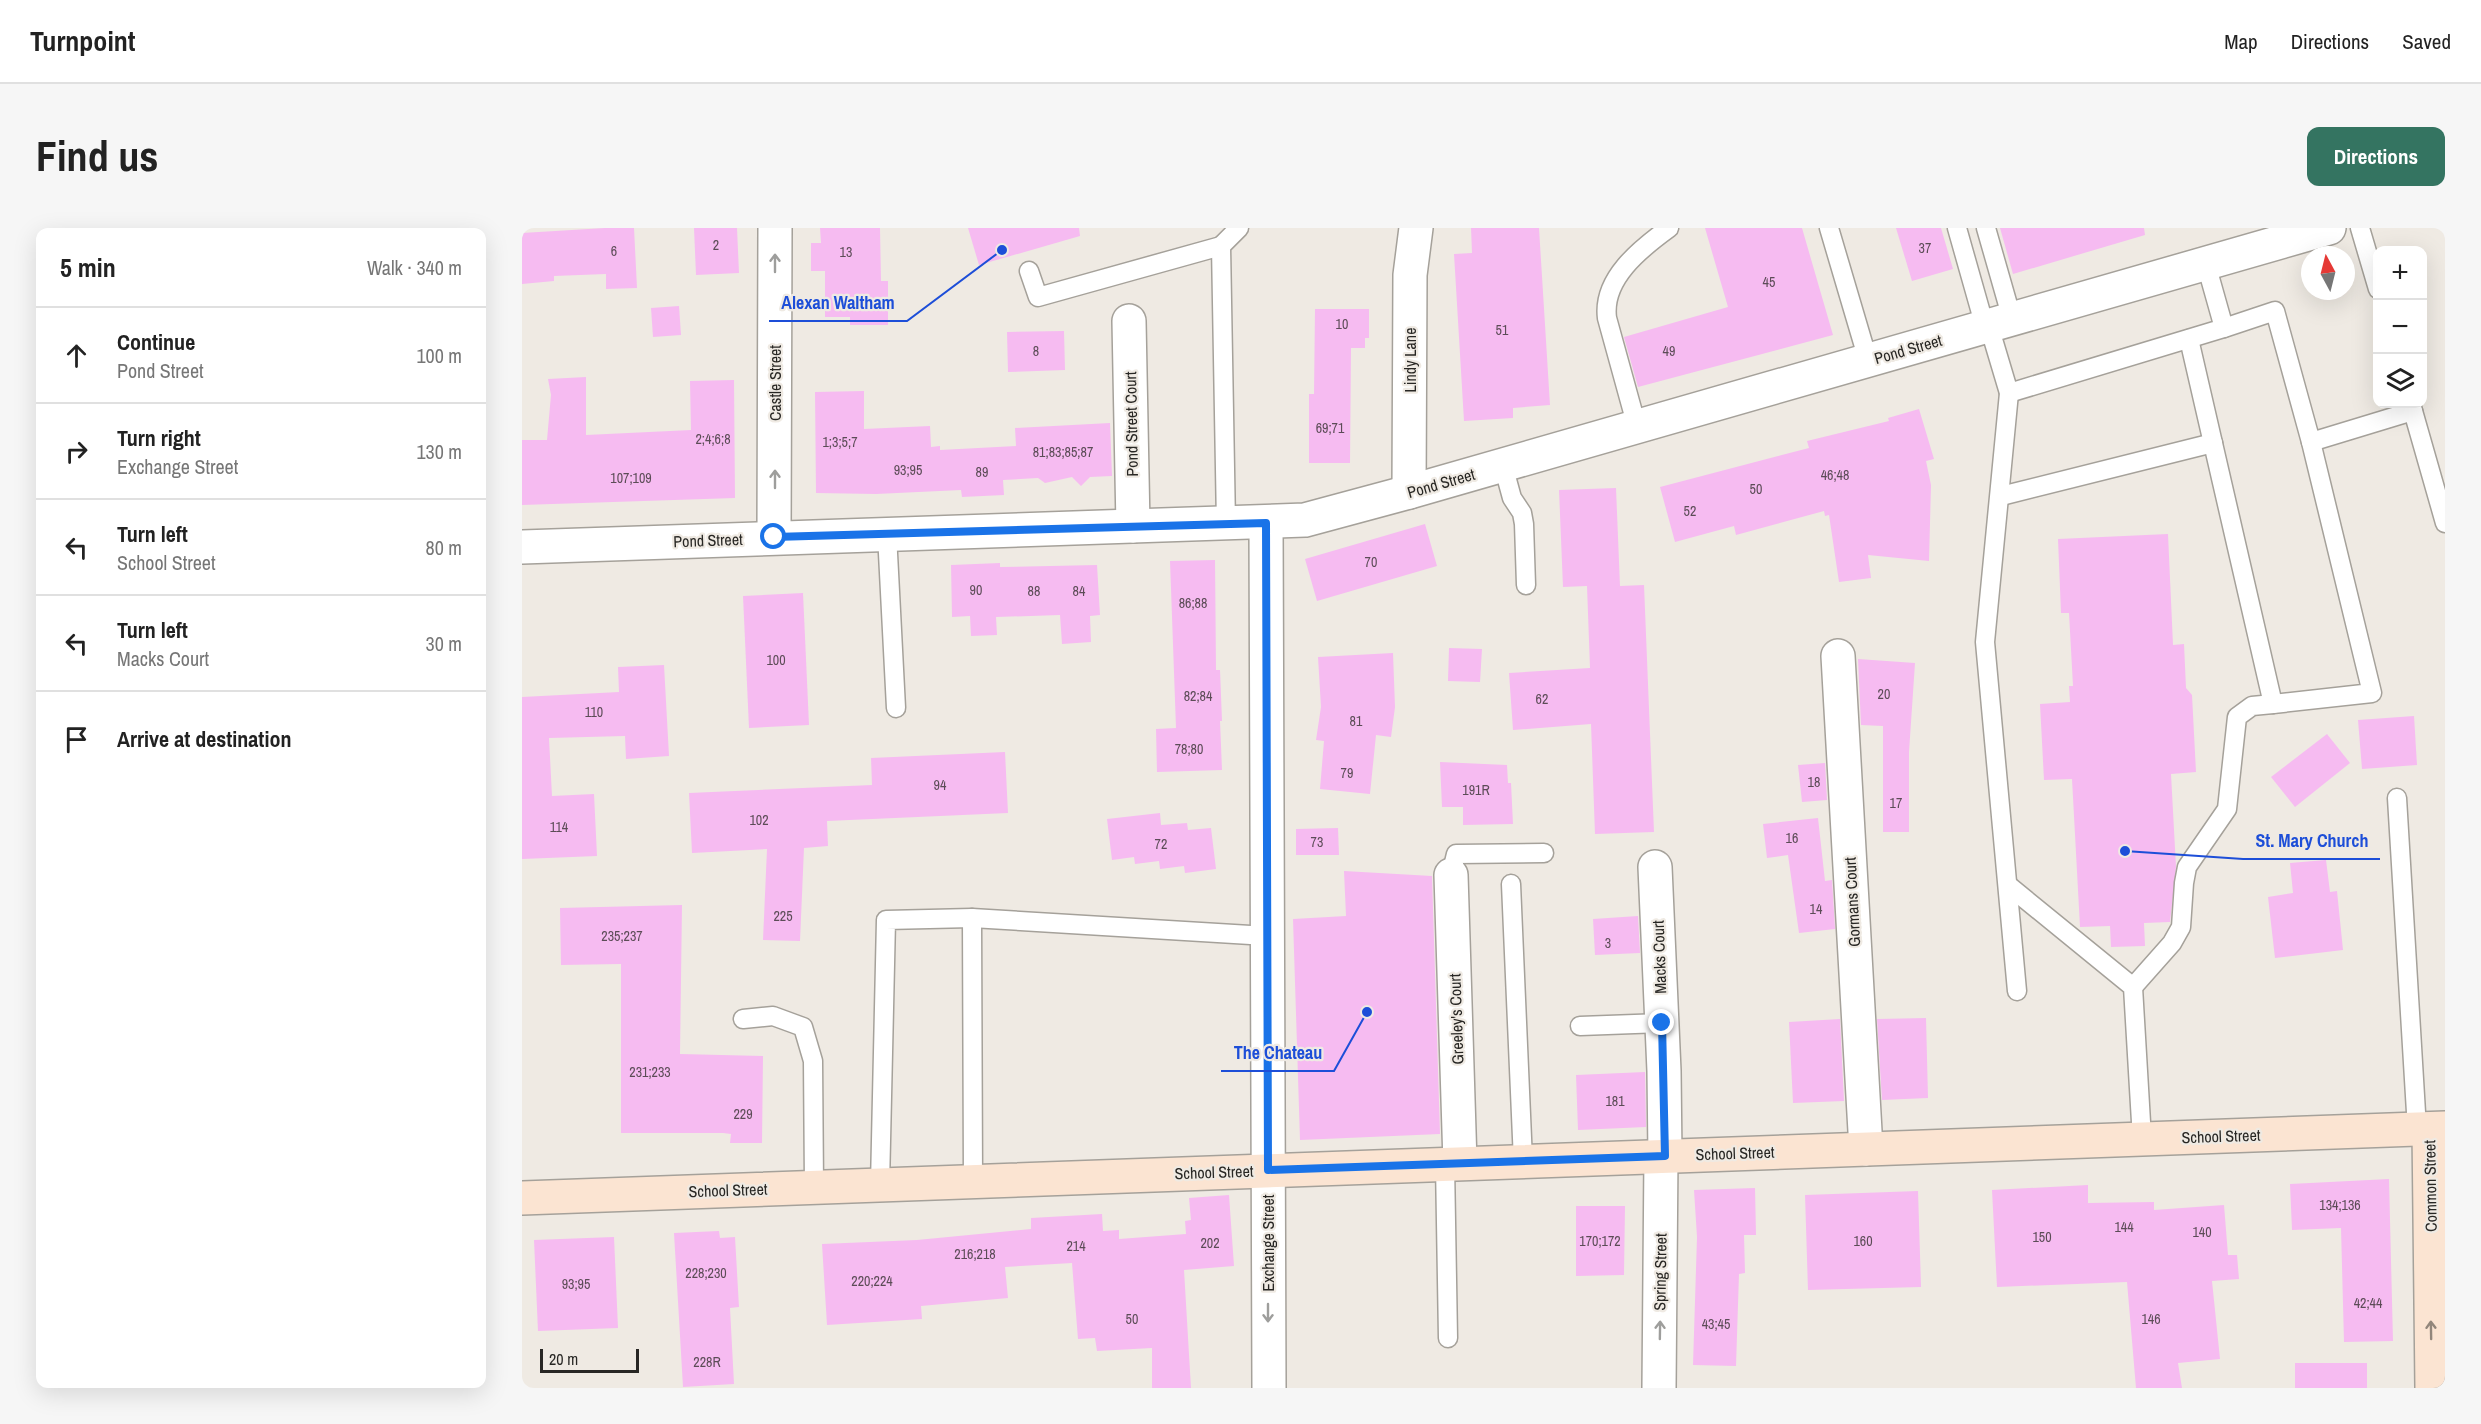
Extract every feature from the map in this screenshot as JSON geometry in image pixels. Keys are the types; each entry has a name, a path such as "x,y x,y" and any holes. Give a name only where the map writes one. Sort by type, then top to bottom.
{"street":[{"name":"Castle Street","path":"774,537 775,228"},
{"name":"Lindy Lane","path":"1409,492 1410,275 1416,228"},
{"name":"Pond Street","path":"522,547 774,537 1266,523 1320,517 2206,264 2315,230"},
{"name":"Pond Street Court","path":"1130,321 1133,526"},
{"name":"Exchange Street","path":"1266,523 1269,1388"},
{"name":"Gormans Court","path":"1838,656 1866,1149"},
{"name":"Macks Court","path":"1655,867 1662,1023 1663,1156"},
{"name":"Greeley's Court","path":"1451,875 1453,1163"},
{"name":"School Street","path":"522,1198 2430,1128"},
{"name":"Common Street","path":"2430,1128 2432,1388"},
{"name":"Spring Street","path":"1659,1388 1663,1156"}],"lane":[{"path":"1029,271 1038,297 1221,246 1239,228"},
{"path":"1637,427 1606,318 1606,301 1612,284 1622,270 1669,228"},
{"path":"1829,228 1868,360"},
{"path":"1957,228 1996,324"},
{"path":"1986,228 1996,324 2009,393 2001,496 1985,642 2017,992"},
{"path":"2360,228 2373,272"},
{"path":"1221,246 1226,524"},
{"path":"2206,264 2224,328"},
{"path":"2009,393 2275,311 2311,442 2372,693 2252,706 2237,717 2227,809 2187,867 2181,927 2172,943 2133,987 2142,1139"},
{"path":"2189,339 2273,704"},
{"path":"2311,442 2409,408"},
{"path":"2412,408 2445,523"},
{"path":"2001,496 2213,443"},
{"path":"1503,465 1512,498 1521,513 1524,524 1526,585"},
{"path":"887,534 896,708"},
{"path":"2397,798 2430,1128"},
{"path":"1451,875 1456,854 1544,853"},
{"path":"1511,884 1523,1161"},
{"path":"2009,886 2133,987"},
{"path":"972,918 974,1181"},
{"path":"880,1185 886,920 972,918 1267,936"},
{"path":"743,1019 772,1016 803,1027 813,1061 814,1187"},
{"path":"1580,1026 1662,1023"},
{"path":"1448,1338 1453,1163"}],"building":[{"path":"634,228 637,288 606,289 606,274 554,276 554,281 522,284 522,233"},
{"path":"694,228 737,228 739,273 696,275"},
{"path":"820,228 880,228 881,281 888,281 888,325 850,325 850,317 825,317 825,271 811,271 811,243 821,243"},
{"path":"968,228 1079,228 1080,236 979,265"},
{"path":"1471,228 1539,228 1550,405 1513,408 1513,418 1464,421 1454,254 1472,253"},
{"path":"1705,228 1802,228 1833,335 1638,387 1624,337 1728,307"},
{"path":"1896,228 1941,228 1953,269 1912,281"},
{"path":"2000,228 2144,228 2145,235 2013,274"},
{"path":"679,306 681,335 653,337 651,308"},
{"path":"1315,309 1369,309 1369,338 1365,338 1365,348 1351,348 1350,463 1309,463 1309,394 1314,394"},
{"path":"1064,331 1065,370 1008,372 1007,332"},
{"path":"586,377 586,435 691,430 690,381 734,380 735,498 522,505 522,440 547,440 551,395 548,379"},
{"path":"864,391 864,429 930,426 931,447 940,446 940,450 1016,446 1015,428 1110,423 1112,476 1090,477 1081,486 1072,477 1045,483 1038,478 1003,480 1004,495 962,497 961,490 876,494 816,493 815,392"},
{"path":"1919,409 1934,459 1926,461 1931,485 1929,561 1868,555 1871,578 1839,582 1829,515 1825,516 1824,511 1736,535 1734,526 1675,542 1660,487 1809,448 1807,441 1889,421 1888,418"},
{"path":"1616,488 1620,586 1644,585 1654,832 1595,834 1591,724 1513,730 1509,673 1590,668 1587,586 1563,587 1559,490"},
{"path":"1425,524 1437,566 1317,601 1305,559"},
{"path":"2168,534 2173,645 2184,644 2186,688 2192,695 2196,772 2171,774 2176,867 2170,922 2144,923 2145,946 2111,947 2110,926 2080,927 2072,779 2044,780 2040,704 2070,702 2069,686 2073,686 2069,613 2061,613 2058,539"},
{"path":"1215,560 1216,670 1220,670 1222,770 1157,772 1156,729 1176,728 1170,561"},
{"path":"1000,563 1000,567 1097,565 1100,615 1090,616 1091,642 1062,644 1060,615 996,617 997,635 971,636 970,616 952,617 951,565"},
{"path":"803,593 809,725 749,728 743,596"},
{"path":"1449,648 1482,649 1480,682 1448,681"},
{"path":"1393,653 1395,707 1391,737 1376,735 1370,794 1320,789 1324,741 1316,740 1321,707 1318,657"},
{"path":"1858,659 1915,663 1909,752 1909,832 1883,832 1883,726 1861,725"},
{"path":"664,665 669,756 626,759 625,736 549,738 552,796 594,794 597,856 522,859 522,697 619,692 618,667"},
{"path":"2414,716 2417,765 2362,769 2358,720"},
{"path":"2327,734 2350,763 2295,807 2271,777"},
{"path":"1005,752 1008,813 827,821 828,846 804,848 800,941 763,940 767,849 692,853 689,793 872,785 871,758"},
{"path":"1440,762 1507,765 1508,783 1511,783 1513,824 1463,825 1463,807 1442,807"},
{"path":"1825,763 1827,800 1802,802 1798,765"},
{"path":"1160,813 1161,825 1187,823 1188,830 1211,828 1216,869 1185,873 1184,866 1160,869 1159,861 1135,864 1134,857 1112,860 1107,819"},
{"path":"1818,818 1825,881 1832,880 1835,929 1799,933 1788,855 1767,858 1763,824"},
{"path":"1338,828 1339,855 1296,855 1296,829"},
{"path":"2326,860 2330,892 2337,891 2343,950 2275,958 2268,897 2293,893 2290,863"},
{"path":"1344,871 1432,876 1440,1134 1300,1140 1293,919 1346,916"},
{"path":"682,905 680,1054 763,1056 762,1143 730,1143 731,1134 723,1133 621,1133 621,964 561,965 560,908"},
{"path":"1638,916 1640,953 1595,955 1593,919"},
{"path":"1926,1018 1928,1098 1882,1100 1877,1019"},
{"path":"1840,1019 1844,1101 1793,1103 1789,1022"},
{"path":"1645,1072 1646,1127 1578,1130 1576,1075"},
{"path":"2389,1179 2393,1341 2344,1342 2341,1228 2292,1230 2290,1184"},
{"path":"2088,1185 2088,1203 2154,1202 2154,1210 2224,1205 2228,1255 2237,1255 2239,1279 2212,1281 2220,1359 2178,1363 2182,1388 2136,1388 2127,1282 1997,1287 1992,1190"},
{"path":"1755,1188 1756,1235 1744,1235 1745,1273 1739,1274 1736,1366 1693,1365 1697,1237 1694,1190"},
{"path":"1918,1191 1921,1287 1808,1290 1805,1195"},
{"path":"1229,1195 1234,1266 1184,1270 1191,1388 1152,1388 1152,1348 1097,1351 1095,1338 1078,1339 1072,1263 1005,1267 1008,1298 921,1306 922,1319 827,1325 822,1244 917,1240 1031,1229 1031,1218 1102,1214 1103,1231 1119,1230 1119,1239 1186,1234 1185,1221 1191,1220 1189,1198"},
{"path":"1576,1206 1625,1206 1624,1275 1576,1276"},
{"path":"719,1231 720,1238 735,1237 739,1307 730,1308 734,1384 683,1387 674,1233"},
{"path":"614,1237 618,1328 538,1331 534,1240"},
{"path":"2295,1363 2367,1363 2367,1388 2295,1388"}],"place":[{"name":"Alexan Waltham","path":"1002,250"},
{"name":"St. Mary Church","path":"2125,851"},
{"name":"The Chateau","path":"1367,1012"}],"route":[{"path":"774,537 1266,523 1268,1170 1665,1156 1662,1023"}]}
